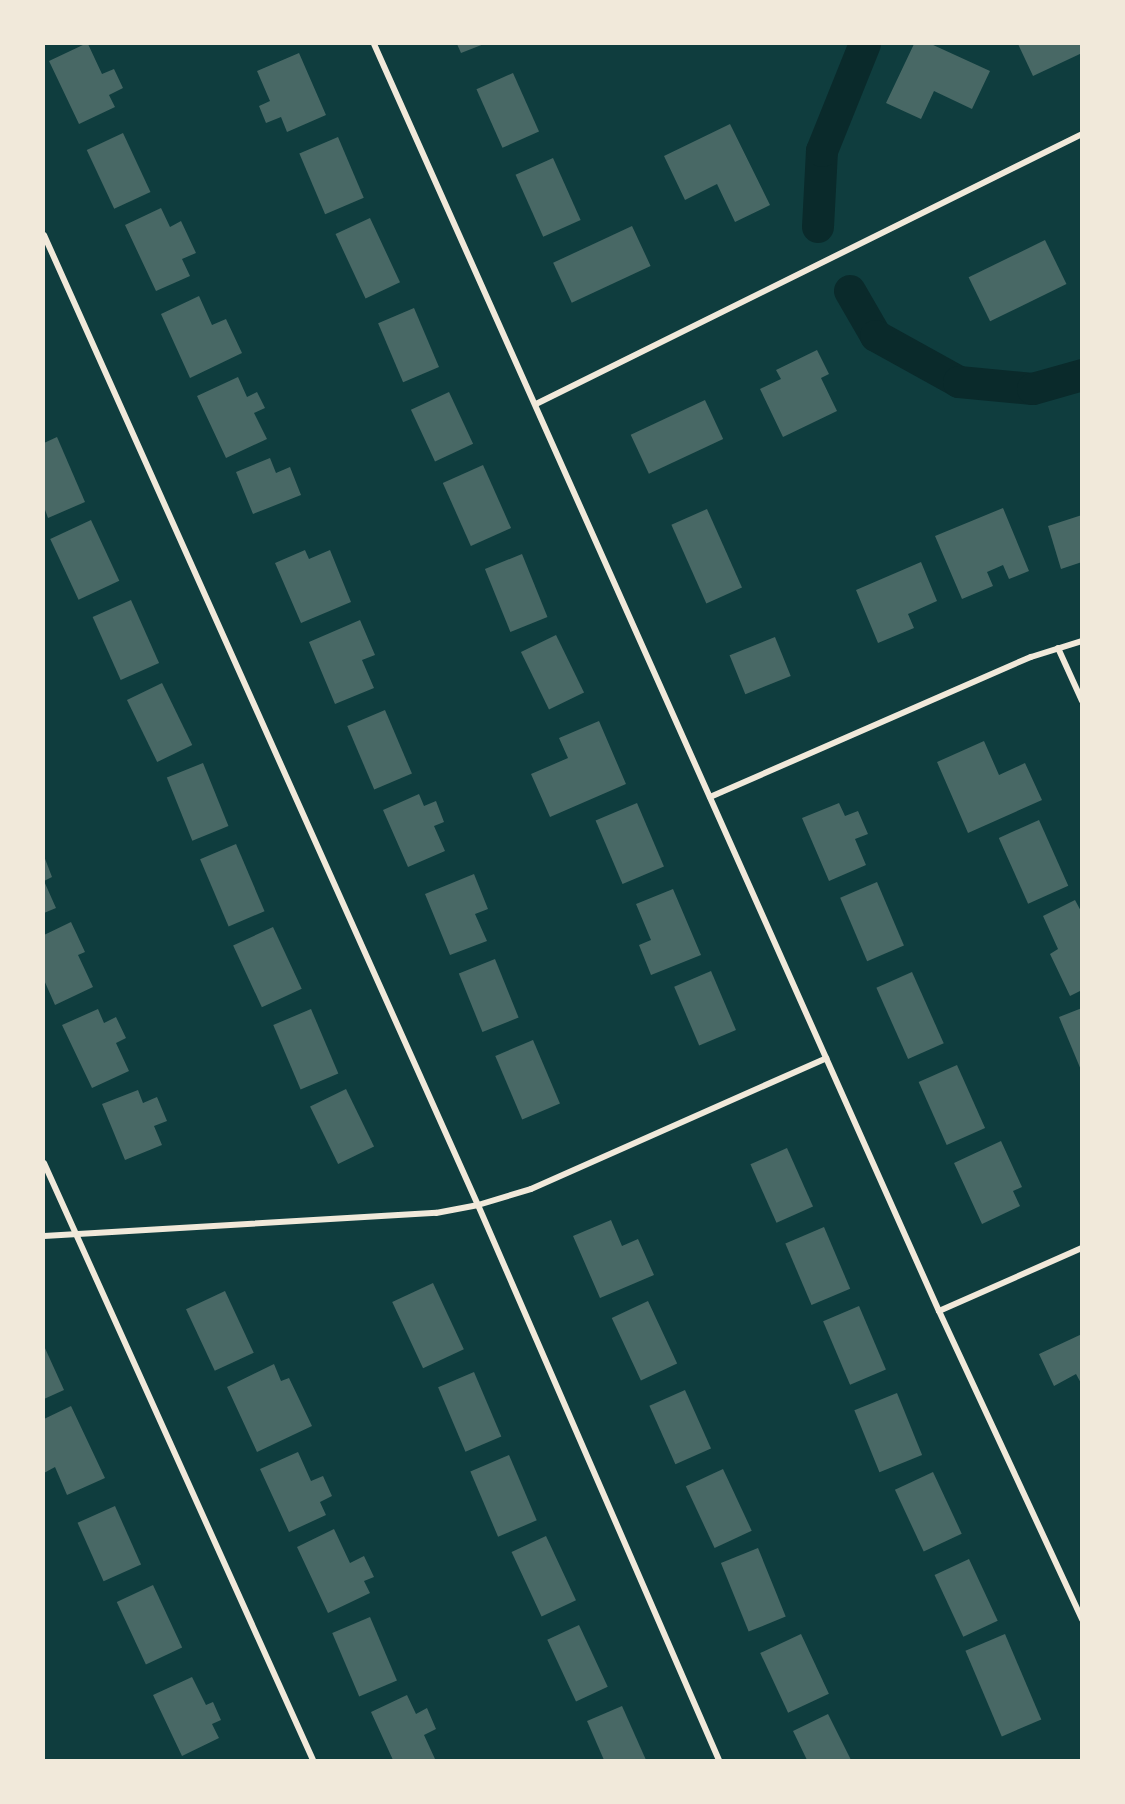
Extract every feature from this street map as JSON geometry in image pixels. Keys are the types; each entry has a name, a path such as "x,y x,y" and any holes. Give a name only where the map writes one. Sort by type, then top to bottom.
{"street":[{"path":"374,44 939,1311 1082,1619"},
{"path":"536,404 1082,134"},
{"path":"44,235 478,1205 718,1761"},
{"path":"710,797 1031,657 1082,641"},
{"path":"1058,648 1082,701"},
{"path":"44,1236 436,1213 478,1205 531,1189 826,1058"},
{"path":"44,1163 313,1761"},
{"path":"939,1311 1082,1248"}],"building":[{"path":"88,44 102,74 114,69 123,88 109,95 115,107 79,124 49,61"},
{"path":"457,44 484,44 461,53"},
{"path":"914,44 931,44 990,71 972,109 934,91 921,119 886,103"},
{"path":"1018,44 1082,44 1082,53 1033,76"},
{"path":"299,53 326,115 287,132 281,117 266,123 259,106 270,101 257,71"},
{"path":"513,73 539,131 502,148 476,89"},
{"path":"730,124 770,205 735,222 717,184 685,200 664,156"},
{"path":"123,133 150,192 114,209 87,150"},
{"path":"338,137 364,198 325,214 299,153"},
{"path":"553,158 581,220 543,237 516,175"},
{"path":"161,208 170,227 181,221 196,253 182,259 190,276 156,291 125,225"},
{"path":"370,218 400,282 366,298 336,234"},
{"path":"632,226 651,266 572,303 553,263"},
{"path":"1045,240 1066,284 990,321 969,277"},
{"path":"199,296 212,325 226,319 242,353 190,378 161,314"},
{"path":"414,308 439,367 403,382 378,323"},
{"path":"817,350 829,374 821,378 837,411 783,437 760,389 781,379 776,370"},
{"path":"238,377 247,397 257,392 265,408 254,413 267,439 226,458 197,396"},
{"path":"449,392 473,444 435,461 411,410"},
{"path":"705,400 723,439 649,474 631,435"},
{"path":"57,437 85,502 48,518 44,507 44,443"},
{"path":"270,458 276,473 290,467 301,495 253,514 236,472"},
{"path":"483,465 511,528 471,546 443,483"},
{"path":"1003,508 1029,571 1009,579 1003,565 987,572 993,586 962,599 935,536"},
{"path":"707,509 742,588 706,603 671,525"},
{"path":"1082,515 1082,562 1061,569 1048,526"},
{"path":"91,520 119,581 79,600 50,539"},
{"path":"305,550 309,559 330,550 351,602 301,623 275,563"},
{"path":"522,554 547,617 510,632 485,569"},
{"path":"921,562 937,601 908,614 914,628 878,643 856,590"},
{"path":"131,600 159,663 121,680 93,617"},
{"path":"360,620 375,655 362,660 374,688 335,704 309,642"},
{"path":"556,635 584,693 549,710 521,652"},
{"path":"775,637 791,676 745,694 730,655"},
{"path":"162,683 192,745 157,762 127,700"},
{"path":"385,710 412,774 374,790 347,726"},
{"path":"599,721 626,784 550,817 531,774 568,758 559,738"},
{"path":"984,741 999,775 1025,763 1042,800 968,833 937,762"},
{"path":"203,763 228,826 192,841 167,778"},
{"path":"419,794 424,806 436,801 444,822 434,826 445,851 408,867 383,810"},
{"path":"637,803 664,867 623,884 596,821"},
{"path":"839,803 845,816 858,811 868,834 855,839 866,865 829,881 802,818"},
{"path":"1039,820 1068,886 1028,904 999,838"},
{"path":"236,844 265,911 229,926 200,859"},
{"path":"44,856 52,877 44,881"},
{"path":"474,874 488,909 475,914 487,941 450,955 425,894"},
{"path":"44,881 56,908 44,913"},
{"path":"877,882 904,946 867,961 840,898"},
{"path":"673,889 701,955 651,975 639,945 651,940 636,904"},
{"path":"1075,900 1082,913 1082,990 1070,996 1050,954 1058,949 1043,916"},
{"path":"71,922 85,952 78,955 93,987 55,1005 44,980 44,935"},
{"path":"273,927 302,989 262,1007 233,946"},
{"path":"495,959 519,1017 482,1032 459,974"},
{"path":"711,971 736,1030 699,1046 674,987"},
{"path":"912,972 944,1043 908,1059 876,988"},
{"path":"1082,1008 1082,1070 1081,1070 1059,1017"},
{"path":"98,1009 104,1023 116,1017 126,1038 116,1043 129,1071 92,1088 62,1025"},
{"path":"311,1009 338,1073 301,1089 273,1025"},
{"path":"533,1040 560,1104 522,1120 495,1056"},
{"path":"957,1065 985,1128 947,1145 919,1082"},
{"path":"346,1089 374,1147 338,1164 310,1107"},
{"path":"138,1090 143,1103 157,1097 167,1121 154,1126 162,1145 125,1160 102,1104"},
{"path":"1001,1141 1022,1187 1013,1191 1020,1206 982,1224 954,1163"},
{"path":"787,1148 813,1206 776,1223 750,1164"},
{"path":"611,1220 622,1246 638,1239 654,1275 600,1298 573,1236"},
{"path":"824,1227 850,1289 812,1305 785,1243"},
{"path":"433,1283 464,1349 423,1368 392,1302"},
{"path":"225,1291 254,1353 215,1371 186,1309"},
{"path":"648,1301 677,1364 641,1380 612,1318"},
{"path":"859,1306 886,1370 850,1385 823,1321"},
{"path":"1082,1334 1082,1385 1076,1374 1054,1386 1039,1354"},
{"path":"44,1346 64,1390 44,1399"},
{"path":"274,1364 281,1381 289,1378 312,1426 257,1452 227,1387"},
{"path":"474,1372 501,1436 465,1452 438,1387"},
{"path":"685,1390 711,1448 675,1464 649,1406"},
{"path":"897,1393 922,1455 879,1472 854,1410"},
{"path":"71,1406 105,1478 67,1495 55,1467 44,1473 44,1419"},
{"path":"298,1452 311,1481 323,1476 332,1496 320,1502 326,1515 289,1532 260,1469"},
{"path":"509,1455 537,1520 498,1537 470,1471"},
{"path":"723,1469 752,1531 715,1548 686,1486"},
{"path":"933,1472 962,1534 924,1551 895,1490"},
{"path":"115,1506 141,1564 104,1581 78,1523"},
{"path":"334,1529 350,1563 364,1556 374,1577 364,1581 370,1593 328,1613 297,1547"},
{"path":"546,1536 576,1600 542,1616 512,1552"},
{"path":"758,1548 786,1617 749,1632 721,1563"},
{"path":"969,1559 998,1621 963,1637 935,1575"},
{"path":"153,1585 182,1648 146,1664 117,1602"},
{"path":"370,1617 397,1681 359,1697 332,1633"},
{"path":"579,1625 608,1687 576,1701 547,1640"},
{"path":"801,1634 829,1694 788,1713 760,1653"},
{"path":"1005,1634 1041,1720 1002,1736 965,1651"},
{"path":"192,1677 206,1705 213,1702 221,1720 212,1724 219,1738 182,1756 153,1695"},
{"path":"407,1695 416,1714 427,1708 436,1729 424,1735 435,1759 393,1760 371,1712"},
{"path":"622,1706 646,1760 604,1760 587,1721"},
{"path":"828,1714 851,1760 807,1760 793,1731"}],"waterway":[{"path":"818,227 822,151 865,44"},
{"path":"850,291 876,336 959,382 1033,389 1082,375"}]}
